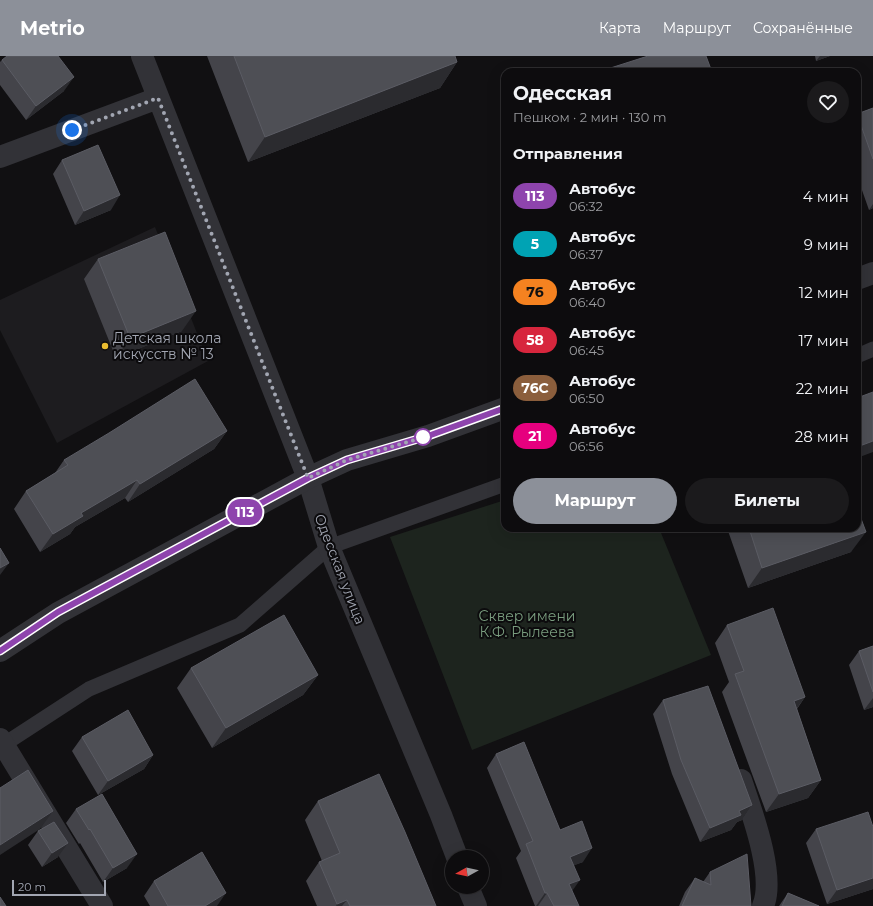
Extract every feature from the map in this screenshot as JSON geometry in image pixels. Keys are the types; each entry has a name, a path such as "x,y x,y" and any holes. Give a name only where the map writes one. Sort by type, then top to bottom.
{"street":[{"name":"Одесская улица","path":"142,56 308,478 329,546 454,850"},
{"path":"0,157 158,98"},
{"path":"861,278 873,273"},
{"path":"0,650 58,612 308,478 347,460 428,436 501,409"},
{"path":"1,743 102,906"},
{"path":"735,764 754,816 765,864 766,898 763,906"},
{"path":"471,894 476,906"}],"lane":[{"path":"861,354 873,349"},
{"path":"1,743 89,689 240,625 329,546 501,485"}],"shaded area":[{"name":"Детская школа искусств № 13","path":"155,227 208,361 57,443 0,330 0,300"}],"green space":[{"name":"Сквер имени К.Ф. Рылеева","path":"501,501 501,532 661,532 711,655 472,750 390,537"}],"building":[{"path":"7,56 58,56 74,77 36,106 2,60"},
{"path":"234,56 455,56 457,62 265,137"},
{"path":"648,56 706,56 710,68 610,68"},
{"path":"873,108 873,159 861,125 861,112"},
{"path":"98,145 120,195 84,211 62,160"},
{"path":"165,232 196,311 130,338 98,259"},
{"path":"195,379 227,431 140,484 137,480 81,513 83,516 53,534 26,491 68,465 64,460"},
{"path":"873,392 873,441 861,446 861,396"},
{"path":"861,519 866,532 762,568 750,532 861,532"},
{"path":"0,548 9,563 0,568"},
{"path":"773,608 805,697 794,701 821,780 779,794 735,674 744,671 727,625"},
{"path":"284,615 318,675 226,728 191,668"},
{"path":"873,646 873,692 859,651"},
{"path":"708,686 752,805 739,811 741,815 710,828 681,760 663,700"},
{"path":"128,710 153,755 108,781 82,737"},
{"path":"524,742 560,830 582,821 592,848 570,857 580,880 569,884 579,906 554,906 547,893 545,893 526,844 533,841 496,754"},
{"path":"28,770 53,811 0,845 0,788"},
{"path":"379,774 436,906 350,906 347,900 337,904 319,862 340,853 318,801"},
{"path":"102,794 137,854 113,868 90,829 89,830 76,809"},
{"path":"868,812 873,827 873,878 837,890 816,829"},
{"path":"54,822 68,843 52,853 38,831"},
{"path":"202,852 226,893 205,906 168,906 154,881"},
{"path":"747,854 751,906 682,906 695,878 711,885 710,872"},
{"path":"788,893 819,906 782,906"},
{"path":"0,897 6,906 0,906"}],"bus line":[{"name":"113","path":"0,651 58,612 308,478 347,460 428,436 501,409"}],"place":[{"name":"Детская школа искусств № 13","path":"105,346"}],"route":[{"path":"72,130 158,98 308,478 347,460 428,436 423,437"}]}
